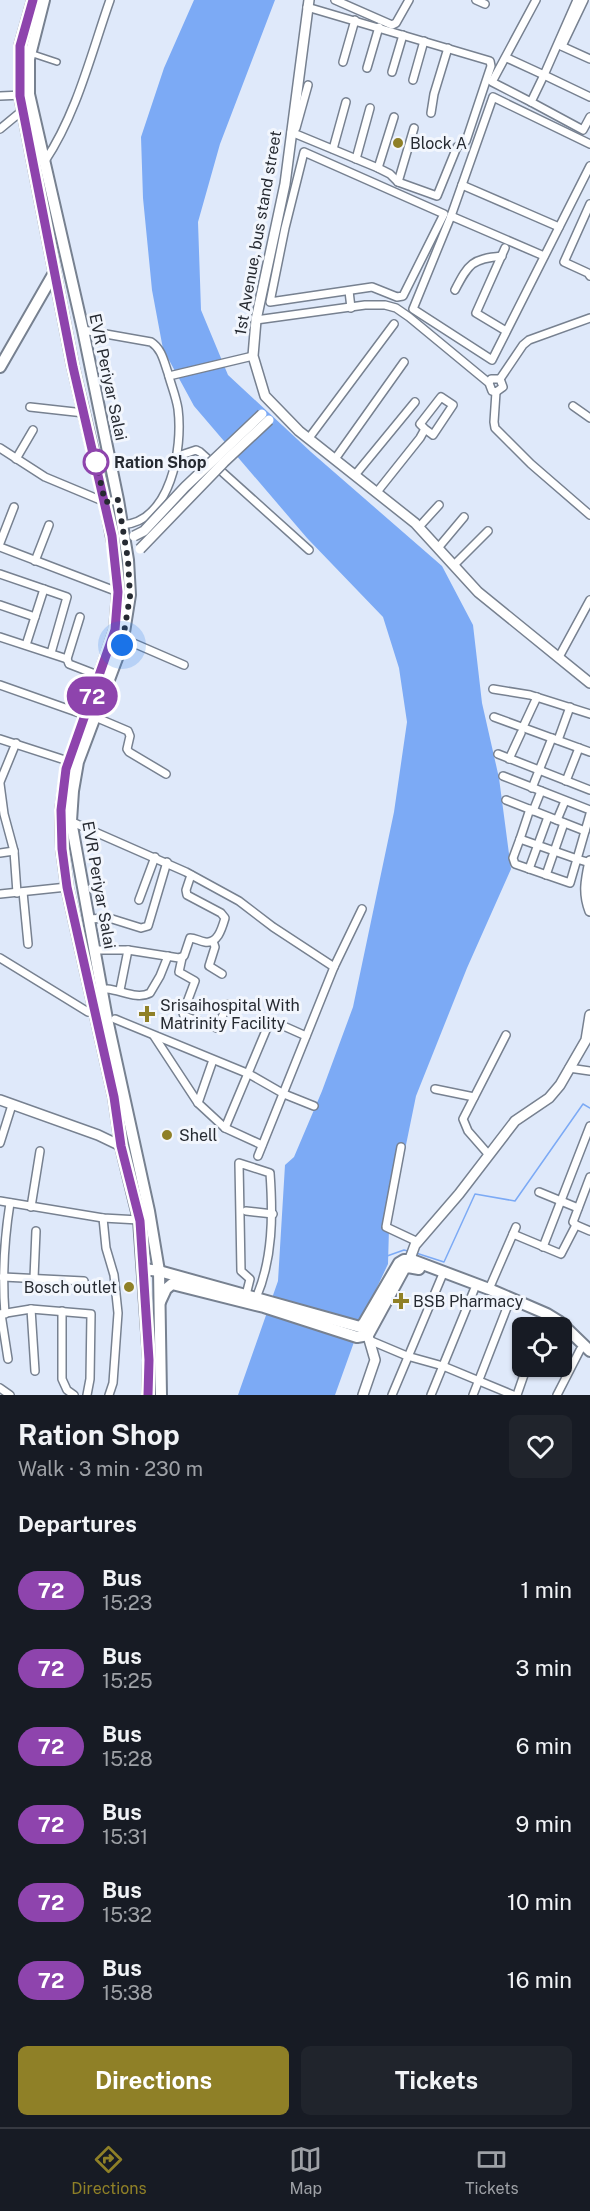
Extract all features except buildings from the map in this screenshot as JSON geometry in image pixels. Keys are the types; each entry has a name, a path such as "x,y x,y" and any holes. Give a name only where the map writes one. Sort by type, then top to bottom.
{"main road":[{"name":"EVR Periyar Salai","path":"33,0 20,46 24,95 45,161 118,500 127,532 130,596 124,639 68,761 63,788 67,887 114,1097 121,1146 140,1221 149,1360 148,1395"},
{"name":"EVR Periyar Salai","path":"44,0 30,53 23,110 73,367 105,502 115,553 118,592 115,630 100,676 78,762 66,822 149,1210 159,1271 161,1395"},
{"path":"0,367 54,273"},
{"path":"73,367 90,362"},
{"path":"409,1260 420,1262 489,1289 539,1317"},
{"path":"409,1260 537,1317"},
{"path":"160,1302 166,1289 172,1284 266,1304 364,1332 409,1260"},
{"path":"144,1269 251,1296 266,1304"},
{"path":"144,1286 159,1285"},
{"path":"572,1336 590,1359"},
{"path":"572,1340 585,1351"}],"street":[{"path":"45,161 69,116 110,0"},
{"path":"335,0 392,25 396,23 409,0"},
{"path":"476,0 485,4"},
{"path":"536,0 507,58 492,82 586,131 590,117"},
{"path":"559,45 577,0"},
{"path":"531,102 584,0"},
{"path":"303,54 310,5 490,61 491,66 466,141 458,147 437,196 398,182 390,174 378,168 293,133 308,85"},
{"name":"1st Avenue, bus stand street","path":"310,5 293,133 256,320 253,356 265,396 309,438 419,527 478,592 590,683"},
{"path":"343,62 355,20"},
{"path":"367,68 379,27"},
{"path":"392,72 403,35"},
{"path":"413,80 424,40"},
{"path":"559,45 588,58 590,47"},
{"path":"431,113 433,97 448,48"},
{"path":"30,53 57,62"},
{"path":"507,58 590,97"},
{"path":"0,96 24,95"},
{"path":"590,144 493,97 451,216 413,309 492,360 590,166"},
{"path":"333,149 346,102"},
{"path":"356,159 370,108"},
{"path":"0,129 23,110"},
{"path":"378,168 394,117"},
{"path":"398,182 414,128"},
{"path":"304,152 444,214 403,296 397,297 372,287 339,292 270,302 304,152"},
{"path":"462,185 559,227"},
{"path":"590,204 564,262 590,276"},
{"path":"451,216 544,256"},
{"path":"455,290 466,270 480,258 504,252 476,313 506,331"},
{"path":"350,291 351,308"},
{"path":"339,292 341,309"},
{"path":"256,320 385,305 396,308 489,383 492,391 496,392"},
{"path":"500,379 523,345 529,340 590,318"},
{"path":"309,438 394,324"},
{"path":"83,330 151,342 162,353 178,410 178,456 158,506 127,532"},
{"path":"441,343 448,332"},
{"path":"168,376 253,356"},
{"path":"335,459 404,362"},
{"path":"489,383 491,379 500,379"},
{"path":"496,392 503,387 500,379"},
{"path":"496,392 495,428 531,464 590,515"},
{"path":"441,397 453,405 433,435 425,429 420,424 441,397"},
{"path":"355,475 415,402"},
{"path":"573,406 590,418"},
{"path":"30,407 84,412"},
{"path":"128,560 275,407"},
{"path":"127,532 144,531 185,487 265,417"},
{"path":"377,492 425,429"},
{"path":"16,459 33,430"},
{"path":"0,448 45,477 105,502 118,500"},
{"path":"178,456 196,450 200,452 309,550"},
{"path":"419,527 439,505"},
{"path":"0,543 14,507"},
{"path":"438,548 464,517"},
{"path":"35,561 49,525"},
{"path":"454,565 488,531"},
{"path":"0,548 118,592"},
{"path":"0,574 66,596 68,600 51,653"},
{"path":"26,645 44,589"},
{"path":"0,605 35,617"},
{"path":"559,657 589,606"},
{"path":"80,617 67,658 69,664 100,676"},
{"path":"0,637 67,658"},
{"path":"124,639 184,665"},
{"path":"0,685 128,731 129,752 166,774"},
{"path":"493,688 537,697 590,714"},
{"path":"510,759 537,697"},
{"path":"532,788 570,707"},
{"path":"494,717 522,730 590,752"},
{"path":"0,739 68,761"},
{"path":"16,743 0,783 2,815 14,851 28,945"},
{"path":"566,781 579,748"},
{"path":"498,754 590,790"},
{"path":"503,776 541,791 590,812 570,883 513,861 520,838 541,791"},
{"path":"506,800 585,831"},
{"path":"546,875 565,801"},
{"path":"529,869 548,817"},
{"path":"66,822 167,862 239,901 273,927 334,967"},
{"path":"520,838 590,862 585,899 590,910"},
{"path":"0,853 14,851"},
{"path":"139,900 155,857"},
{"path":"88,920 109,918 141,928 148,926 167,862"},
{"path":"191,875 186,893 221,913 225,918 213,941 203,942 190,938 179,972 195,981 183,1015 216,1028 228,1004"},
{"path":"0,894 67,887"},
{"path":"258,1156 334,967 362,909"},
{"path":"213,941 215,947 209,966 222,974"},
{"path":"95,950 128,950 182,958"},
{"path":"120,990 128,950"},
{"path":"107,989 120,990 138,996 150,993 168,956"},
{"path":"0,957 88,1012"},
{"path":"409,1260 417,1243 459,1194 515,1121 554,1092 588,1040 590,1015"},
{"path":"115,1019 249,1074 284,1094 314,1106"},
{"path":"225,1128 267,1028 272,1024 279,1024 306,1036"},
{"path":"489,1155 468,1131 463,1119 506,1035"},
{"path":"154,1036 198,1103 225,1128 262,1145"},
{"path":"198,1103 213,1060"},
{"path":"569,1068 590,1071"},
{"path":"435,1089 474,1097"},
{"path":"0,1100 98,1135 121,1146"},
{"path":"0,1143 12,1105"},
{"path":"543,1247 590,1126"},
{"path":"401,1147 386,1227 417,1243"},
{"path":"31,1207 40,1151"},
{"path":"251,1296 263,1281 273,1214 270,1173 239,1163 241,1272 250,1279 263,1281"},
{"path":"590,1177 573,1222 576,1226 590,1232"},
{"path":"539,1192 578,1208"},
{"path":"0,1201 103,1218 140,1221"},
{"path":"8,1359 2,1314 4,1238 10,1203"},
{"path":"246,1211 273,1214"},
{"path":"103,1218 106,1248 114,1275 118,1313 113,1383 110,1395"},
{"path":"489,1289 515,1230 543,1247 562,1253 576,1226"},
{"path":"34,1278 36,1231"},
{"path":"392,1395 442,1276"},
{"path":"3,1277 84,1281"},
{"path":"250,1279 251,1296"},
{"path":"431,1395 474,1290"},
{"path":"473,1395 508,1305"},
{"path":"2,1314 31,1309 88,1312 92,1316 90,1378 87,1395"},
{"path":"31,1309 35,1371"},
{"path":"62,1311 62,1379 67,1390 74,1395"},
{"path":"364,1332 407,1356 443,1366 515,1395 522,1377"},
{"path":"363,1395 375,1360 364,1332"},
{"path":"557,1395 585,1351"},
{"path":"0,1388 10,1395"}],"water":[{"path":"194,0 275,0 220,144 198,222 201,310 228,375 311,452 442,566 473,625 482,703 499,778 511,869 467,968 416,1096 389,1228 388,1264 363,1317 335,1395 238,1395 278,1281 285,1165 294,1157 322,1091 353,1007 394,812 407,722 399,668 383,617 307,538 194,406 163,349 152,290 143,198 141,137 164,68"}],"waterway":[{"path":"416,1253 444,1262 475,1194 515,1201 583,1104 590,1108"},
{"path":"387,1256 404,1250 408,1251"}],"bus line":[{"name":"72","path":"33,0 20,46 18,82 20,96 73,367 112,536 118,592 115,630 66,769 61,810 62,849 67,887 114,1097 121,1146 140,1221 149,1360 148,1395"}],"place":[{"name":"Block A","path":"398,143"},
{"name":"Ration Shop","path":"96,462"},
{"name":"Srisaihospital With Matrinity Facility","path":"147,1014"},
{"name":"Shell","path":"167,1135"},
{"name":"Bosch outlet","path":"129,1287"},
{"name":"BSB Pharmacy","path":"401,1301"}],"route":[{"path":"96,462 105,502 118,500 128,560 130,596 122,645"}]}
